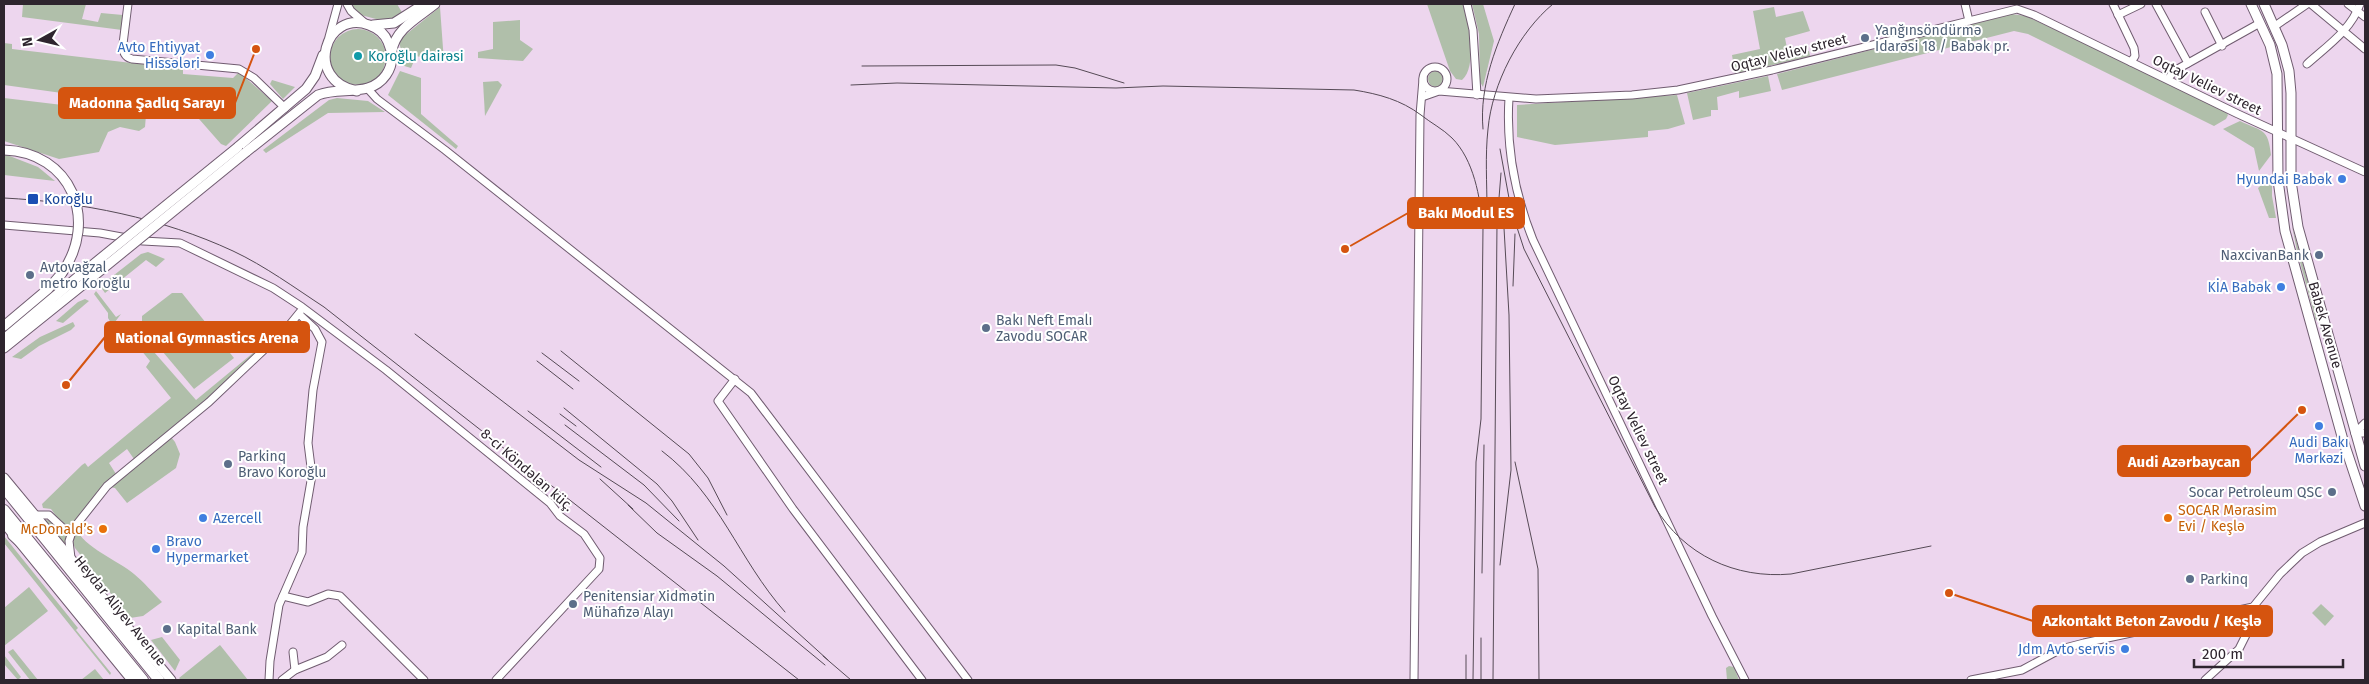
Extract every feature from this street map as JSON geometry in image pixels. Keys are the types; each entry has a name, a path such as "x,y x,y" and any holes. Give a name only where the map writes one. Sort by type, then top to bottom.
{"highway":[{"name":"Heydar Aliyev Avenue","path":"8,488 159,680"},
{"name":"Heydar Aliyev Avenue","path":"4,510 143,680"},
{"path":"14,534 63,583"}],"main road":[{"path":"242,149 313,81 330,38 342,27 358,23 381,26 394,23 424,4"},
{"path":"4,348 82,280 242,149 318,95 331,91 368,89 383,80 391,65 395,40 401,31 435,4"},
{"name":"Babek Avenue","path":"2251,4 2270,45 2277,74 2279,195 2285,231 2365,506"},
{"name":"Babek Avenue","path":"2264,4 2275,26 2289,71 2291,181 2294,207 2307,262 2365,466"},
{"path":"367,24 382,32 391,48 392,56"},
{"path":"326,46 326,66 330,76 337,84 357,90"},
{"path":"4,150 26,153 40,158 61,175 72,193 79,215 79,235 74,253 62,273 48,289 4,326"},
{"path":"2285,231 2296,255 2314,320 2318,326 2321,324 2321,320 2307,262"},
{"path":"4,339 82,280"},
{"path":"2327,380 2321,346 2324,343 2328,348 2345,397"},
{"path":"4,476 8,488 35,515 171,680"},
{"path":"4,523 132,680"}],"street":[{"path":"128,4 123,44 123,50 127,57 132,60 239,69 254,78 285,108"},
{"path":"326,46 335,23 338,4"},
{"path":"347,4 351,11 367,24"},
{"path":"1467,4 1473,30 1477,95"},
{"path":"1964,4 1969,21"},
{"path":"2112,4 2134,48 2135,56 2131,62"},
{"path":"2118,15 2141,4"},
{"path":"2156,4 2188,63"},
{"path":"2275,26 2307,4"},
{"path":"2311,4 2344,30 2365,50"},
{"path":"2348,4 2359,7 2365,17"},
{"name":"Oqtay Veliev street","path":"1438,91 1509,98 1586,97 1678,90 1772,70 2019,7 2238,114 2365,172"},
{"path":"2307,64 2356,17 2359,7"},
{"path":"2205,12 2222,46"},
{"path":"2168,79 2174,71 2222,46 2260,23"},
{"path":"1414,680 1422,97 1423,79 1427,70 1436,67 1441,68 1447,76 1446,85 1438,91 1422,97"},
{"path":"1423,79 1426,87 1438,91"},
{"path":"368,89 377,99 445,150 735,379 762,405 968,680"},
{"name":"Oqtay Veliev street","path":"1509,98 1508,127 1514,173 1522,210 1533,240 1712,616 1745,680"},
{"path":"4,225 105,233 143,241 184,244 273,288 301,310 316,329 322,347 312,396 308,450 312,475 303,526 304,545 283,596 275,624 269,680"},
{"path":"71,558 69,540 73,529 114,478 209,402 301,310"},
{"name":"8-ci Köndələn küç.","path":"301,310 460,428 550,503 560,516 584,534 600,558 599,569 496,680"},
{"path":"735,379 718,401 793,509 922,680"},
{"path":"2355,433 2365,423"},
{"path":"2355,433 2365,433"},
{"path":"35,515 47,514 64,529 73,529"},
{"path":"2205,680 2239,649 2248,631 2253,607 2280,574 2302,553 2320,542 2365,523"},
{"path":"283,596 308,602 328,594 340,596 424,680"},
{"path":"1971,680 2022,670 2061,649 2084,643 2253,607"},
{"path":"282,680 295,670 327,657 342,645"},
{"path":"293,652 295,670"}],"green space":[{"path":"23,4 86,4 82,19 98,22 101,13 123,15 122,30 22,17"},
{"path":"349,4 397,4 403,14 383,24 376,19 357,14"},
{"path":"1427,4 1463,4 1469,32 1471,55 1470,65 1462,80 1456,79 1450,71"},
{"path":"1472,4 1483,4 1494,41 1483,87 1480,82 1479,34"},
{"path":"440,7 444,62 416,56 411,68 401,65 402,57 399,40"},
{"path":"1774,7 1776,17 1803,11 1810,31 1785,38 1787,48 1799,47 1802,52 1809,51 1810,56 1735,74 1732,55 1760,49 1753,11"},
{"path":"2012,14 2026,16 2224,109 2228,115 2226,119 2214,126 2028,34 2014,31 1782,90 1777,74"},
{"path":"520,20 520,40 533,49 523,61 478,58 478,52 493,49 493,22"},
{"name":"Koroğlu dairəsi","path":"352,29 364,29 374,33 382,41 386,57 382,73 374,81 364,85 352,85 342,81 334,73 330,63 330,51 334,41 342,33"},
{"path":"4,43 12,44 12,49 183,69 183,74 233,78 239,72 272,101 226,146 221,144 192,111 171,97 156,106 4,85"},
{"path":"400,71 421,78 421,114 458,146 456,149 388,95"},
{"path":"1436,71 1444,79 1436,87 1428,79"},
{"path":"1768,76 1771,91 1739,98 1739,91 1717,97 1718,110 1711,110 1711,116 1693,120 1687,93"},
{"path":"272,80 295,87 283,99 270,84"},
{"path":"498,81 502,85 485,116 483,82"},
{"path":"1677,95 1685,124 1668,129 1648,131 1648,137 1555,145 1517,137 1517,105"},
{"path":"4,98 146,115 145,127 139,131 120,127 108,132 99,152 59,159 4,141"},
{"path":"337,98 368,101 385,112 328,113 266,153 263,150 329,100"},
{"path":"2240,121 2259,129 2266,135 2268,140 2271,155 2259,171 2254,148 2223,129"},
{"path":"4,155 38,167 55,181 4,175"},
{"path":"2272,175 2272,196 2276,218 2269,218 2258,188"},
{"path":"2292,226 2318,318 2316,321 2297,251"},
{"path":"148,252 165,259 156,267 146,260 105,293 100,286 141,254"},
{"path":"96,291 116,317 121,314 115,322 111,323 108,313 94,294"},
{"path":"172,293 182,293 234,358 194,389 142,327 142,316"},
{"path":"85,299 89,301 63,323 56,321 78,302"},
{"path":"73,322 75,326 71,330 39,346 21,359 12,357 40,337"},
{"path":"123,323 133,328 196,400 265,343 218,390 134,459 127,449 109,463 116,474 103,486 73,525 70,527 63,526 51,509 43,508 42,504 82,465 85,463 88,467 171,398 146,367 150,361 136,344 129,349 118,331"},
{"path":"171,437 180,454 176,468 127,503 115,488 109,487"},
{"path":"40,518 48,520 68,534 65,547"},
{"path":"76,528 86,541 134,574 162,602 143,616 130,618 75,548 73,543"},
{"path":"4,536 78,628 76,630 111,673 110,675 4,543"},
{"path":"29,587 48,611 4,646 4,608"},
{"path":"2321,604 2334,616 2325,626 2312,613"},
{"path":"162,637 180,660 175,671 151,640"},
{"path":"220,645 248,680 181,680 179,678"},
{"path":"13,649 38,680 30,680 8,652"},
{"path":"4,655 21,677 18,680 4,664"},
{"path":"1729,666 1734,667 1739,680 1727,680 1726,668"},
{"path":"95,669 104,680 81,680"}],"railway":[{"path":"1483,129 1482,113 1487,80 1496,49 1515,4"},
{"path":"1487,210 1487,139 1495,94 1509,60 1519,44 1529,29 1553,4"},
{"path":"862,66 1056,65 1075,68 1124,83"},
{"path":"851,85 897,83 1116,88 1163,86 1354,90 1381,96 1406,105 1452,138 1460,147 1471,168 1478,191 1483,227 1481,419 1476,462 1473,680"},
{"path":"1500,149 1511,209 1524,249 1655,507 1667,524 1681,538 1696,551 1731,568 1770,575 1791,574 1931,546"},
{"path":"1493,680 1497,223 1501,173"},
{"path":"4,198 63,203 150,221 206,239 268,270 324,307 799,680"},
{"path":"1500,565 1511,470 1509,315 1504,228"},
{"path":"1513,286 1515,234"},
{"path":"415,334 579,460 646,503 724,566 828,660"},
{"path":"561,351 689,454 708,478 727,515"},
{"path":"542,353 579,381"},
{"path":"537,361 573,389"},
{"path":"564,408 657,484 672,501 698,540"},
{"path":"528,411 601,467"},
{"path":"560,414 576,426"},
{"path":"565,425 644,485 679,521"},
{"path":"1482,573 1484,445"},
{"path":"662,451 682,468 699,487 714,507 754,571 785,612"},
{"path":"1515,462 1538,569 1539,680"},
{"path":"600,479 633,509"},
{"path":"628,505 657,533 717,576 825,665"},
{"path":"1481,638 1481,680"},
{"path":"1466,655 1466,680"},
{"path":"823,656 851,680"}],"place":[{"name":"Yanğınsöndürmə İdarəsi 18 / Babək pr.","path":"1865,38"},
{"name":"Madonna Şadlıq Sarayı","path":"256,49"},
{"name":"Avto Ehtiyyat Hissәlәri","path":"210,55"},
{"name":"Koroğlu dairəsi","path":"358,56"},
{"name":"Hyundai Babək","path":"2342,179"},
{"name":"Koroğlu","path":"33,199"},
{"name":"Bakı Modul ES","path":"1345,249"},
{"name":"NaxcivanBank","path":"2319,255"},
{"name":"Avtovağzal metro Koroğlu","path":"30,275"},
{"name":"KİA Babək","path":"2281,287"},
{"name":"Bakı Neft Emalı Zavodu SOCAR","path":"986,328"},
{"name":"National Gymnastics Arena","path":"66,385"},
{"name":"Audi Azərbaycan","path":"2302,410"},
{"name":"Audi Bakı Mərkəzi","path":"2319,426"},
{"name":"Parkinq Bravo Koroğlu","path":"228,464"},
{"name":"Socar Petroleum QSC","path":"2332,492"},
{"name":"Azercell","path":"203,518"},
{"name":"SOCAR Mərasim Evi / Keşlə","path":"2168,518"},
{"name":"McDonald’s","path":"103,529"},
{"name":"Bravo Hypermarket","path":"156,549"},
{"name":"Parkinq","path":"2190,579"},
{"name":"Azkontakt Beton Zavodu / Keşlə","path":"1949,593"},
{"name":"Penitensiar Xidmətin Mühafizə Alayı","path":"573,604"},
{"name":"Kapital Bank","path":"167,629"},
{"name":"Jdm Avto servis","path":"2125,649"}]}
